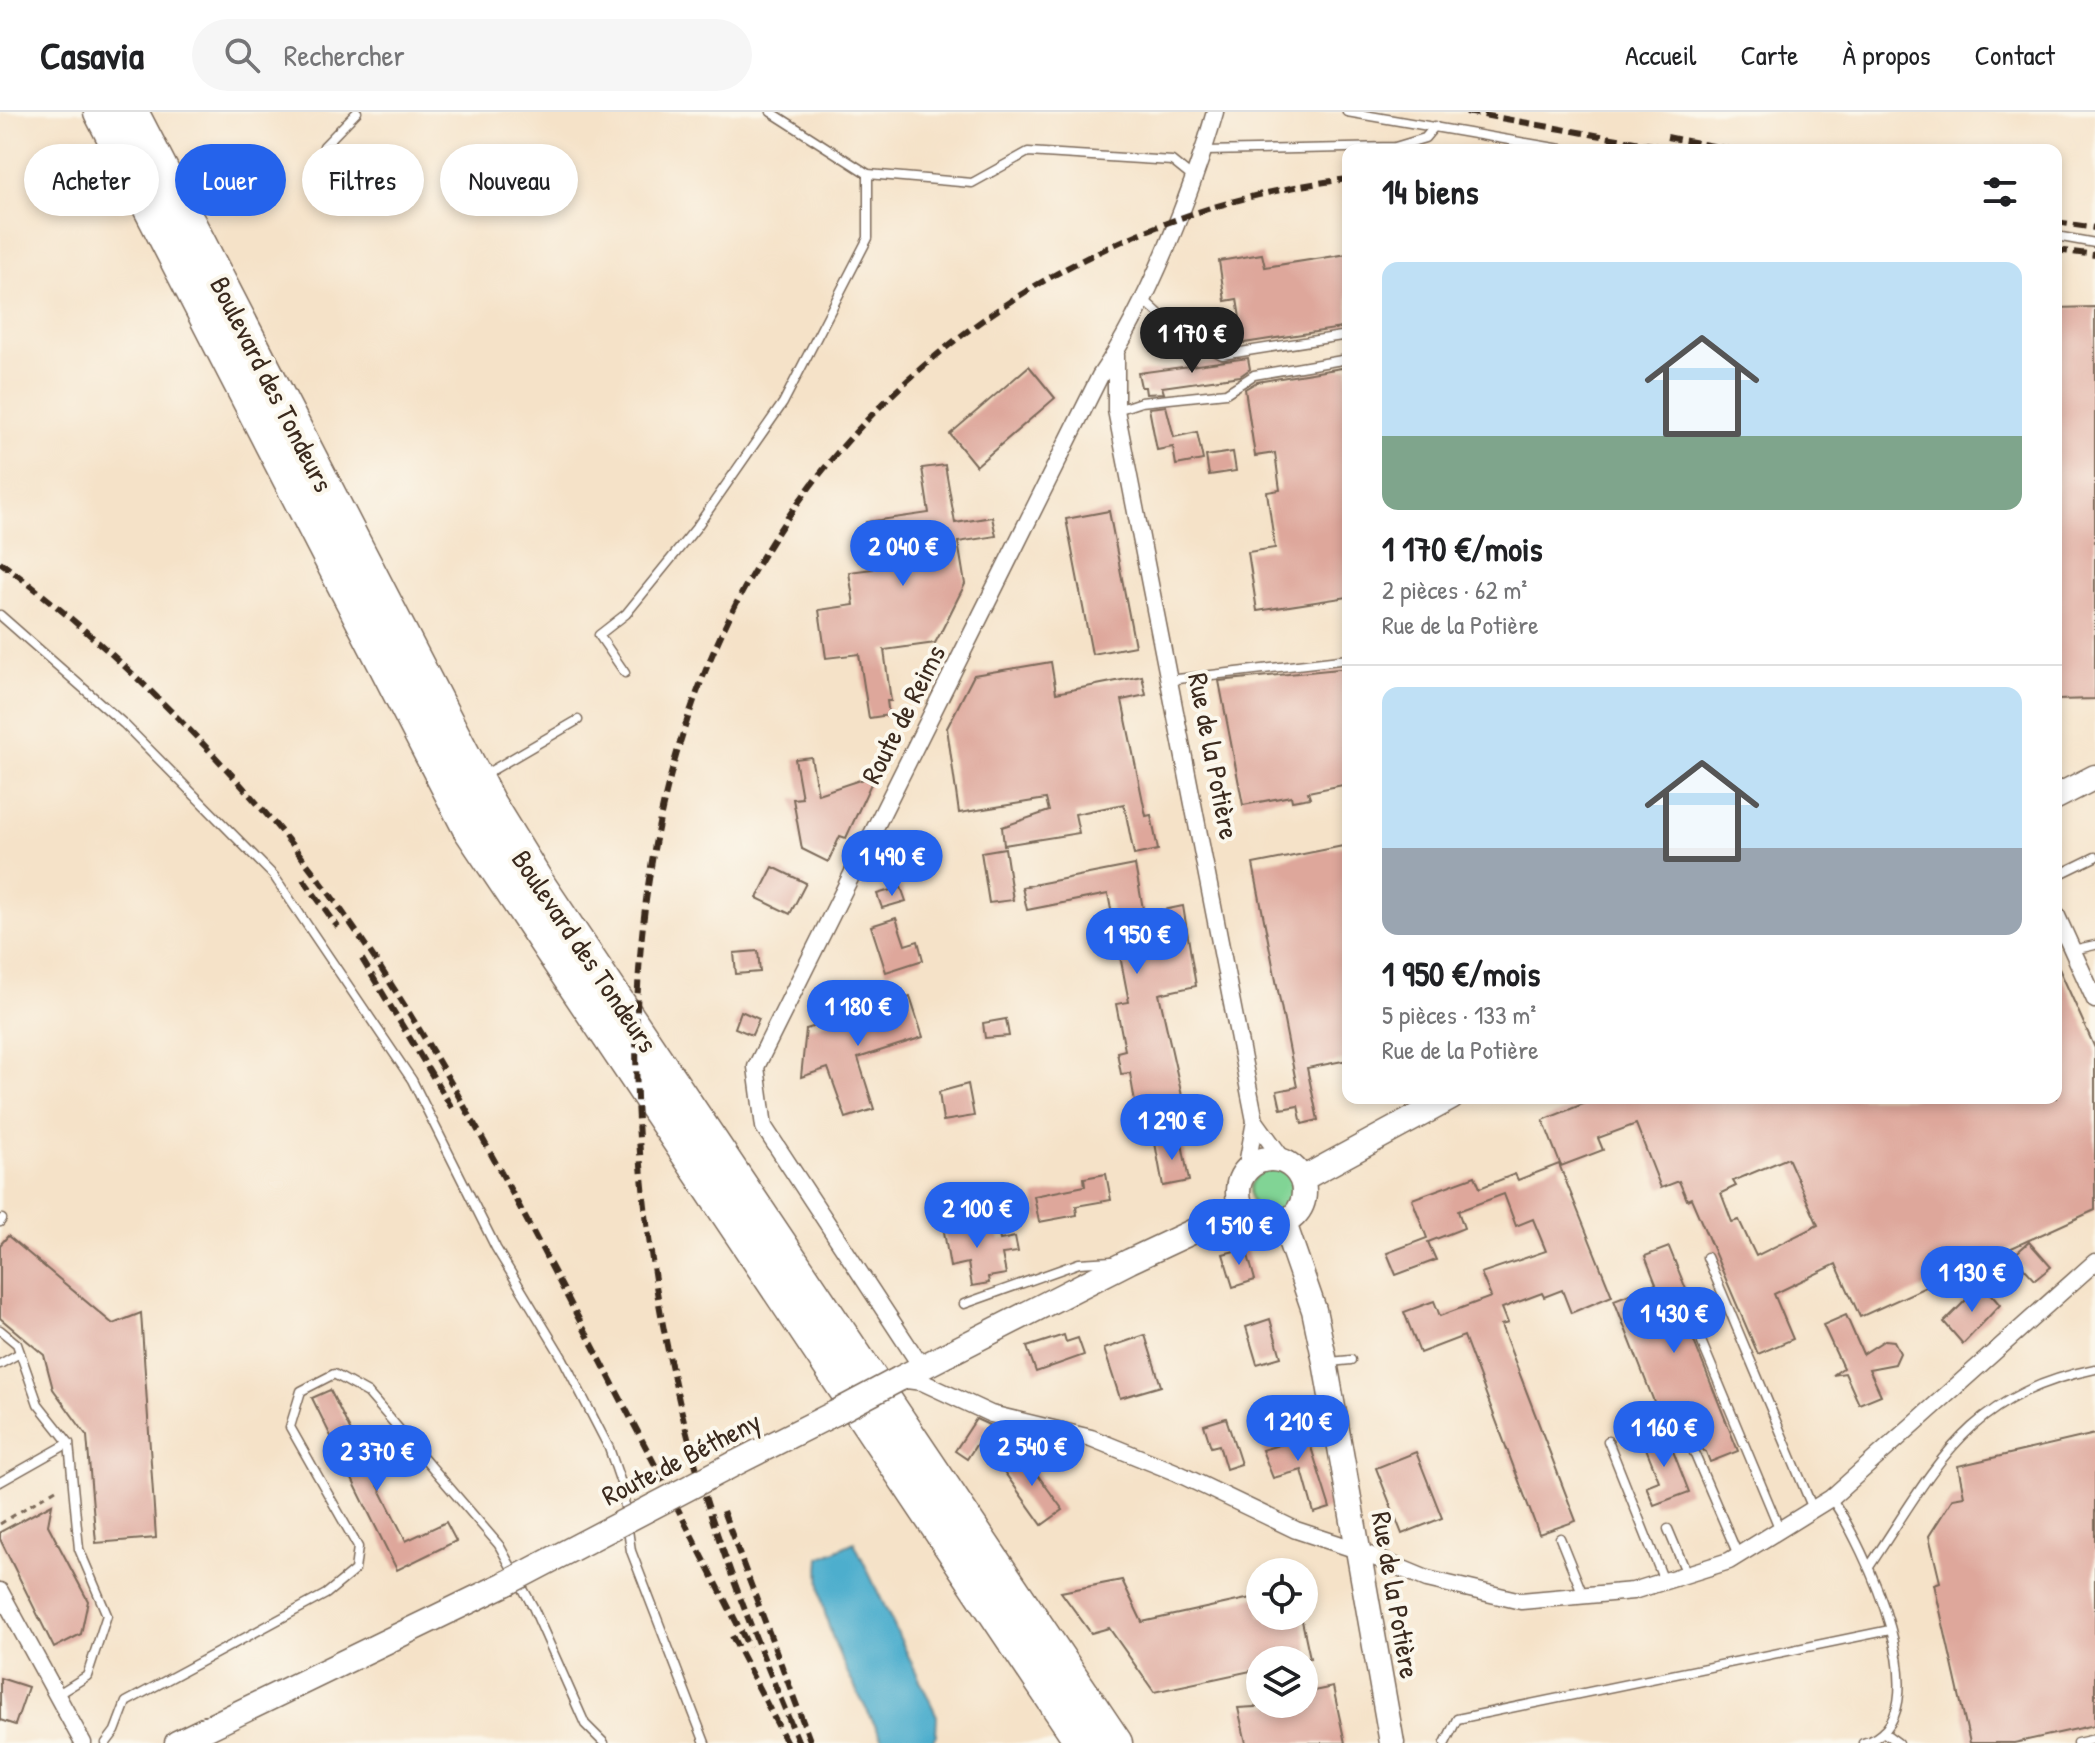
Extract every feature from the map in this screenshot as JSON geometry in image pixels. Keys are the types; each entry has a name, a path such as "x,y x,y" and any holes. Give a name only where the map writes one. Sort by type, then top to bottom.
{"highway":[{"name":"Boulevard des Tondeurs","path":"100,112 468,827 1082,1743"},
{"name":"Boulevard des Tondeurs","path":"132,112 476,779 538,883 1116,1743"},
{"path":"949,1547 985,1623 1062,1743"},
{"path":"1040,1630 1130,1743"}],"main road":[{"path":"2062,794 2095,777"},
{"path":"1302,1179 1440,1104"},
{"path":"1260,1160 1284,1161 1302,1179 1304,1200 1293,1218 1284,1223 1264,1224 1244,1192 1260,1160"},
{"name":"Route de Bétheny","path":"177,1743 507,1583 921,1366 1211,1223 1244,1192"},
{"name":"Rue de la Potière","path":"1284,1223 1314,1310 1325,1362 1392,1743"}],"street":[{"name":"Route de Reims","path":"921,1366 764,1127 756,1067 1089,401 1116,353 1180,212 1204,151 1215,112"},
{"name":"Rue de la Potière","path":"1116,353 1116,410 1255,1121 1284,1161"},
{"path":"1089,401 1116,410"},
{"path":"2062,927 2095,1000"},
{"path":"1244,1192 1255,1121"},
{"path":"899,1379 922,1382 991,1414 1091,1438 1175,1472 1296,1530 1357,1550 1427,1579 1521,1601 1633,1591 1739,1556 1831,1498 2095,1262"},
{"path":"0,1591 83,1743"}],"lane":[{"path":"326,144 357,112"},
{"path":"771,112 868,174 972,183 1028,152 1172,161 1193,178"},
{"path":"1347,112 1534,144"},
{"path":"1405,144 1425,138 1435,126"},
{"path":"1204,151 1342,148"},
{"path":"625,673 599,635 626,614 696,528 783,403 868,238 868,174"},
{"path":"2062,237 2095,243"},
{"path":"1141,298 1180,333 1222,355 1342,336"},
{"path":"1116,410 1141,402 1226,393 1254,375 1342,360"},
{"path":"0,615 124,724 274,876 412,1080 496,1248 563,1359 609,1448 622,1486 631,1551 705,1743"},
{"path":"1169,680 1342,660"},
{"path":"476,779 578,720"},
{"path":"2062,873 2095,857"},
{"path":"2073,950 2095,945"},
{"path":"1707,1257 1814,1510"},
{"path":"964,1304 1079,1263 1130,1261"},
{"path":"0,1330 17,1344 38,1404 69,1443 79,1549 107,1615 87,1676 55,1696"},
{"path":"1702,1343 1780,1530"},
{"path":"0,1364 20,1353"},
{"path":"1325,1362 1351,1360"},
{"path":"1869,1567 1950,1446 1977,1420 2006,1400 2033,1387 2095,1369"},
{"path":"106,1743 115,1731 126,1702 326,1594 355,1570 358,1547 290,1427 301,1391 334,1374 368,1393 499,1545 533,1607 585,1724 604,1743"},
{"path":"1608,1441 1664,1582"},
{"path":"1689,1441 1739,1556"},
{"path":"0,1482 69,1443"},
{"path":"1831,1498 1850,1525 1869,1567 1901,1669 1897,1702 1890,1724 1876,1739 1863,1743"},
{"path":"1668,1529 1687,1575"},
{"path":"1560,1538 1583,1595"},
{"path":"1445,1743 1457,1719 1890,1630"},
{"path":"1883,1732 1898,1743"},
{"path":"2077,1743 2095,1739"}],"path":[{"path":"0,1524 72,1479"}],"green space":[{"path":"1273,1169 1289,1176 1296,1192 1289,1208 1273,1215 1257,1208 1250,1192 1257,1176"}],"water":[{"path":"854,1542 937,1716 936,1735 931,1743 885,1743 839,1654 823,1605 820,1558"}],"building":[{"path":"1262,254 1265,267 1342,255 1342,328 1244,343 1237,299 1225,301 1219,261"},
{"path":"2095,307 2095,699 2062,700 2062,308"},
{"path":"1248,358 1250,369 1240,376 1162,387 1164,393 1146,394 1138,373"},
{"path":"1029,366 1055,398 976,466 950,434"},
{"path":"1342,368 1342,598 1257,611 1248,552 1275,548 1267,492 1280,490 1275,453 1255,456 1245,389 1257,382"},
{"path":"1166,406 1174,437 1197,432 1203,460 1176,465 1173,447 1157,450 1149,408"},
{"path":"1233,452 1236,471 1209,475 1206,456"},
{"path":"945,465 955,523 992,517 996,536 958,542 965,584 941,632 935,643 884,650 891,701 887,701 889,715 869,718 859,654 826,658 819,610 854,605 849,572 873,569 866,522 929,513 922,468"},
{"path":"1109,511 1135,646 1092,654 1066,519"},
{"path":"1051,662 1056,693 1142,676 1146,695 1122,700 1146,816 1151,815 1158,850 1134,855 1124,804 1075,814 1079,833 1004,845 1002,827 1049,811 1046,799 959,813 947,728 974,675"},
{"path":"1342,669 1342,785 1308,792 1310,798 1292,801 1291,796 1243,805 1219,681"},
{"path":"811,757 818,794 875,775 846,838 840,836 828,862 802,849 793,799 802,798 795,759"},
{"path":"1342,846 1342,1061 1307,1068 1318,1120 1302,1124 1298,1106 1281,1109 1277,1091 1297,1087 1253,864"},
{"path":"1005,848 1013,900 989,903 981,852"},
{"path":"1135,865 1144,914 1183,906 1196,986 1159,994 1184,1105 1137,1114 1130,1073 1121,1074 1117,1052 1125,1050 1116,1004 1129,1002 1108,894 1027,910 1022,887"},
{"path":"773,867 806,883 790,914 757,898"},
{"path":"901,887 906,901 882,908 877,894"},
{"path":"896,918 905,945 918,941 923,960 886,972 871,926"},
{"path":"758,951 760,972 736,974 734,953"},
{"path":"2062,975 2095,1048 2095,1210 1860,1317 1836,1264 1774,1294 1793,1339 1758,1354 1691,1198 1687,1200 1679,1181 1661,1188 1636,1124 1598,1138 1603,1150 1561,1166 1543,1120 1583,1104 2062,1104","holes":["1788,1158 1818,1225 1756,1256 1739,1220 1732,1222 1721,1193 1736,1186 1733,1181"]},
{"path":"910,997 923,1037 858,1058 874,1109 846,1118 828,1068 801,1077 806,1029"},
{"path":"741,1011 759,1019 752,1035 735,1028"},
{"path":"1006,1019 1009,1036 985,1038 983,1023"},
{"path":"968,1084 974,1116 943,1121 939,1092"},
{"path":"1181,1138 1189,1181 1163,1186 1155,1143"},
{"path":"1559,1164 1612,1296 1571,1313 1562,1290 1544,1297 1542,1293 1502,1308 1508,1323 1501,1325 1576,1521 1539,1534 1464,1336 1420,1353 1404,1312 1434,1301 1440,1316 1491,1297 1481,1273 1546,1251 1533,1219 1516,1226 1504,1194 1458,1211 1464,1228 1428,1242 1436,1260 1396,1275 1387,1253 1427,1238 1412,1199 1475,1176 1480,1188 1515,1174 1518,1180"},
{"path":"1106,1174 1111,1200 1076,1206 1077,1215 1039,1222 1034,1196 1085,1186 1084,1178"},
{"path":"960,1219 963,1233 997,1226 1000,1240 1015,1237 1018,1252 1002,1254 1006,1274 988,1277 989,1283 972,1286 968,1263 950,1267 942,1220"},
{"path":"8,1236 113,1324 141,1313 156,1538 96,1543 87,1436 53,1389 44,1355 0,1318 0,1245"},
{"path":"2029,1242 2051,1267 2035,1280 2013,1256"},
{"path":"1669,1247 1700,1324 1689,1329 1738,1451 1710,1462 1706,1452 1699,1448 1702,1442 1692,1416 1664,1427 1614,1300 1656,1284 1645,1256"},
{"path":"1246,1248 1255,1280 1233,1287 1223,1254"},
{"path":"1982,1284 2000,1305 1963,1344 1944,1322"},
{"path":"1846,1315 1863,1354 1885,1340 1894,1341 1900,1353 1895,1364 1869,1369 1881,1395 1859,1404 1845,1373 1833,1375 1843,1368 1823,1325"},
{"path":"1270,1319 1281,1357 1257,1364 1246,1327"},
{"path":"1064,1335 1066,1342 1078,1338 1084,1355 1036,1372 1027,1347"},
{"path":"1145,1335 1161,1386 1120,1398 1104,1349"},
{"path":"330,1390 406,1541 446,1522 456,1541 397,1570 312,1398"},
{"path":"1301,1415 1330,1508 1314,1513 1302,1470 1273,1478 1262,1450 1293,1441 1286,1420"},
{"path":"1226,1418 1241,1464 1226,1469 1219,1445 1211,1447 1204,1425"},
{"path":"976,1419 989,1425 967,1459 955,1451"},
{"path":"1664,1428 1689,1492 1654,1505 1646,1486 1659,1481 1642,1438"},
{"path":"2095,1434 2095,1725 2014,1743 1970,1743 1934,1584 1940,1582 1929,1536 1953,1498 1964,1496 1958,1466"},
{"path":"1021,1452 1063,1510 1042,1525 1000,1466"},
{"path":"1416,1452 1442,1518 1402,1534 1376,1468"},
{"path":"52,1504 48,1525 88,1601 81,1634 54,1648 0,1539 0,1532"},
{"path":"1122,1580 1142,1622 1246,1599 1246,1630 1304,1630 1307,1646 1246,1646 1246,1672 1154,1692 1109,1628 1091,1633 1061,1592"},
{"path":"0,1678 28,1687 15,1725 0,1720"},
{"path":"1333,1687 1345,1743 1246,1743 1238,1708 1246,1708 1246,1718 1318,1718 1318,1690"}],"railway":[{"path":"1466,112 1646,144"},
{"path":"1667,137 1703,144"},
{"path":"799,1743 722,1549 686,1429 657,1290 640,1148 637,1007 651,868 683,734 735,606 809,488 908,380 1005,305 1113,245 1228,203 1342,180"},
{"path":"2062,223 2095,228"},
{"path":"2062,251 2095,255"},
{"path":"0,562 88,633 176,716 295,849 362,940 423,1036 507,1184 749,1647"},
{"path":"303,879 338,927"},
{"path":"362,959 455,1113"},
{"path":"723,1511 811,1743"},
{"path":"732,1636 787,1743"}]}
